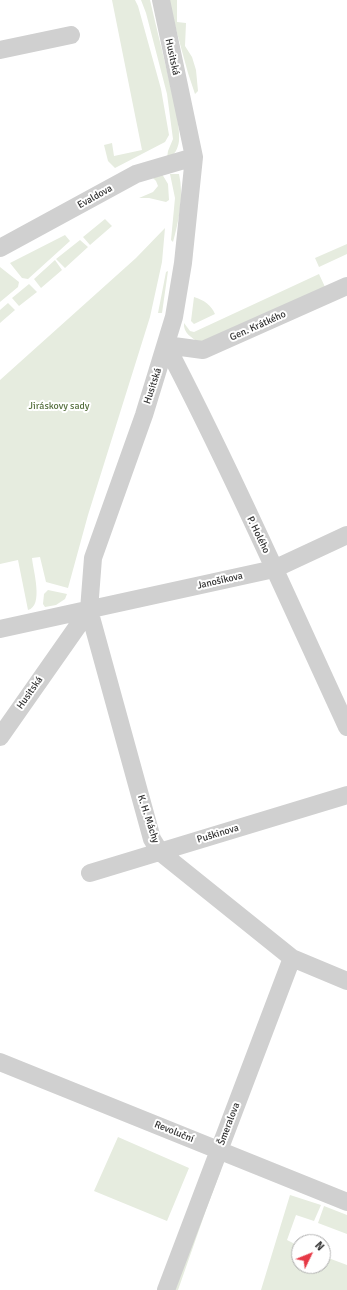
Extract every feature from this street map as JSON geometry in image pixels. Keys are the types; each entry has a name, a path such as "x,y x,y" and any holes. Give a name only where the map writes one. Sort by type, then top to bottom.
{"street":[{"name":"Husitská","path":"0,737 89,610 92,558 144,416 174,317 183,263 194,156 160,2"},
{"path":"0,50 71,35"},
{"name":"Evaldova","path":"0,248 136,174 194,156"},
{"name":"Gen. Krátkého","path":"166,346 203,350 347,286"},
{"name":"P. Holého","path":"166,346 274,569 347,727"},
{"name":"Janošíkova","path":"0,629 274,569 347,535"},
{"name":"K. H. Máchy","path":"89,610 152,839 160,852 292,958 347,981"},
{"name":"Puškinova","path":"90,873 347,795"},
{"name":"Šmeralova","path":"166,1290 292,958"},
{"name":"Revoluční","path":"0,1062 347,1202"}],"green space":[{"path":"112,0 135,0 138,6 161,89 169,135 165,142 115,168 108,161 104,145 112,143 114,156 142,150"},
{"path":"141,0 150,0 177,117 179,144 174,154 167,158 173,139 167,94 146,13"},
{"path":"168,0 177,0 177,22 186,23 185,46 192,57 196,70 198,91 195,94 188,73"},
{"path":"162,174 168,184 169,200 166,202 149,198 139,198 153,192 158,186 152,177"},
{"path":"170,174 179,174 181,191 179,217 173,242 171,240 175,198"},
{"path":"105,219 112,226 90,245 83,237"},
{"name":"Jiráskovy sady","path":"165,228 162,262 150,317 88,515 68,588 46,582 40,557 32,558 37,595 36,602 33,607 28,610 18,560 0,564 0,380 136,258"},
{"path":"65,235 70,241 28,279 22,278 10,263"},
{"path":"80,240 88,247 65,268 56,259"},
{"path":"347,244 347,254 319,267 315,258"},
{"path":"55,260 62,270 41,288 34,279"},
{"path":"0,267 19,282 18,287 0,302"},
{"path":"168,271 162,313 158,313 166,272"},
{"path":"319,274 325,287 200,343 185,330 184,323 190,331 194,332"},
{"path":"29,284 37,292 19,306 12,298"},
{"path":"194,297 207,303 215,314 194,324 191,321"},
{"path":"8,303 15,310 0,323 0,310"},
{"path":"48,590 67,594 65,599 56,605 45,607 43,604 44,594"},
{"path":"118,1137 189,1168 167,1221 94,1191"},
{"path":"217,1169 221,1170 178,1290 174,1290"},
{"path":"290,1195 321,1205 314,1221 296,1215 287,1240 291,1242 291,1274 331,1274 331,1259 347,1265 347,1290 261,1290"},
{"path":"324,1206 347,1215 347,1234 318,1223"}]}
